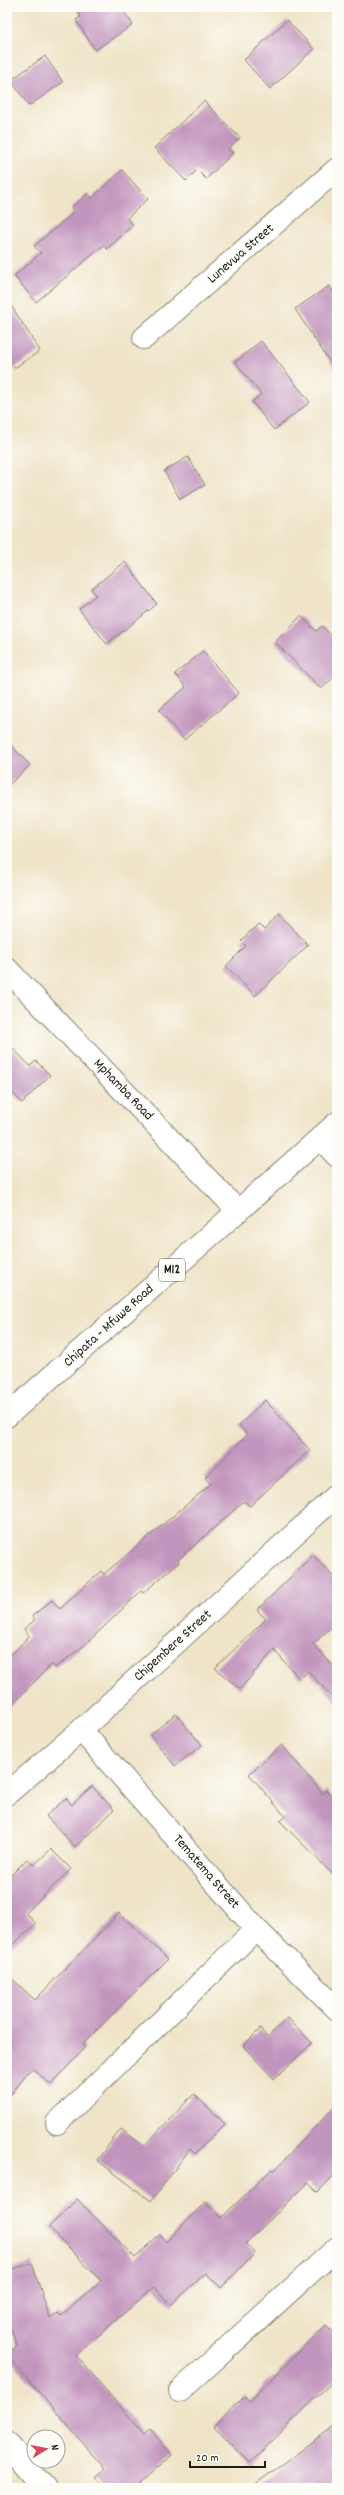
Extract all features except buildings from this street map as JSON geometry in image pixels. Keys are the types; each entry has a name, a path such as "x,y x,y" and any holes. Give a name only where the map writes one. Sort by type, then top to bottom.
{"street":[{"name":"Lunevwa Street","path":"144,338 337,169"},
{"name":"Mphamba Road","path":"7,970 238,1212"},
{"name":"Chipata - Mfuwe Road","path":"7,1416 321,1139 337,1123"},
{"path":"321,1139 337,1156"},
{"name":"Chipembere Street","path":"7,1794 81,1730 337,1495"},
{"name":"Tematema Street","path":"81,1730 256,1929 337,2009"},
{"path":"57,2123 256,1929"},
{"path":"180,2391 337,2248"},
{"path":"7,2443 45,2488"}]}
